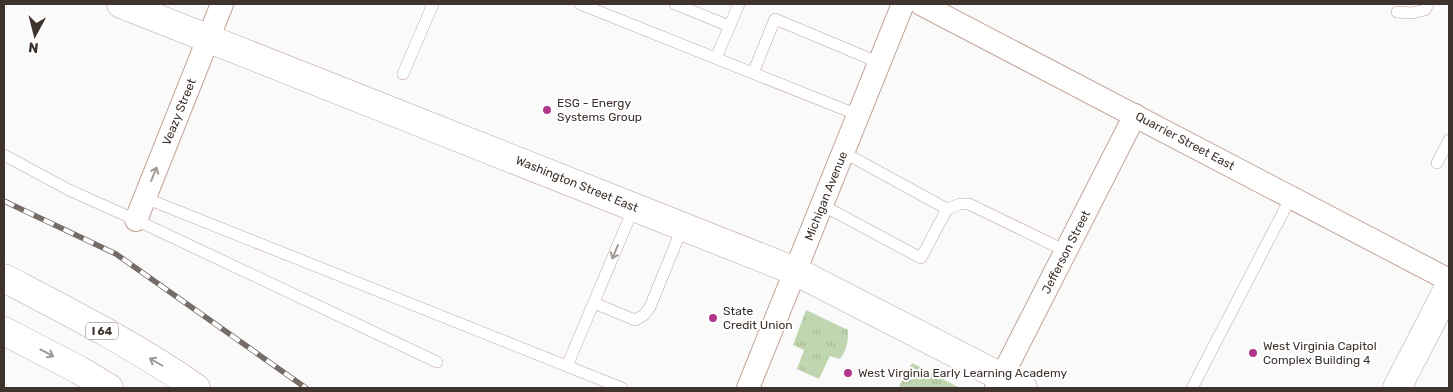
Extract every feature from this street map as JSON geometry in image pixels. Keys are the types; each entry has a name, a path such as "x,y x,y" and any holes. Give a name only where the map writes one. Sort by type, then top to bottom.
{"main road":[{"name":"Washington Street East","path":"121,4 795,271 1007,385"},
{"name":"I 64","path":"4,278 169,369 196,388"},
{"path":"1397,388 1449,287"},
{"path":"4,331 79,370 109,388"}],"street":[{"name":"Veazy Street","path":"136,220 222,4"},
{"name":"Michigan Avenue","path":"748,388 903,4"},
{"name":"Quarrier Street East","path":"921,4 1449,280"},
{"name":"Jefferson Street","path":"1007,385 1066,251 1135,115"}],"lane":[{"path":"403,74 433,4"},
{"path":"580,4 858,115"},
{"path":"675,4 729,26"},
{"path":"716,58 738,4"},
{"path":"1397,12 1412,13 1425,10 1428,4"},
{"path":"752,73 775,19 880,63"},
{"path":"1437,163 1449,140"},
{"path":"843,152 947,209"},
{"path":"4,155 69,190 437,362"},
{"path":"1192,388 1291,197"},
{"path":"144,198 622,388"},
{"path":"822,205 921,258 947,209 960,204 969,204 1066,251"},
{"path":"567,366 634,207"},
{"path":"594,303 635,320 644,315 650,307 683,226"}],"green space":[{"path":"806,310 848,330 847,346 842,356 840,359 830,356 819,379 797,369 804,350 793,345"},
{"path":"912,363 960,388 903,388 899,386"}],"railway":[{"path":"4,201 116,254 306,388"}],"place":[{"name":"ESG - Energy Systems Group","path":"547,110"},
{"name":"State Credit Union","path":"713,318"},
{"name":"West Virginia Capitol Complex Building 4","path":"1253,353"},
{"name":"West Virginia Early Learning Academy","path":"848,373"}]}
